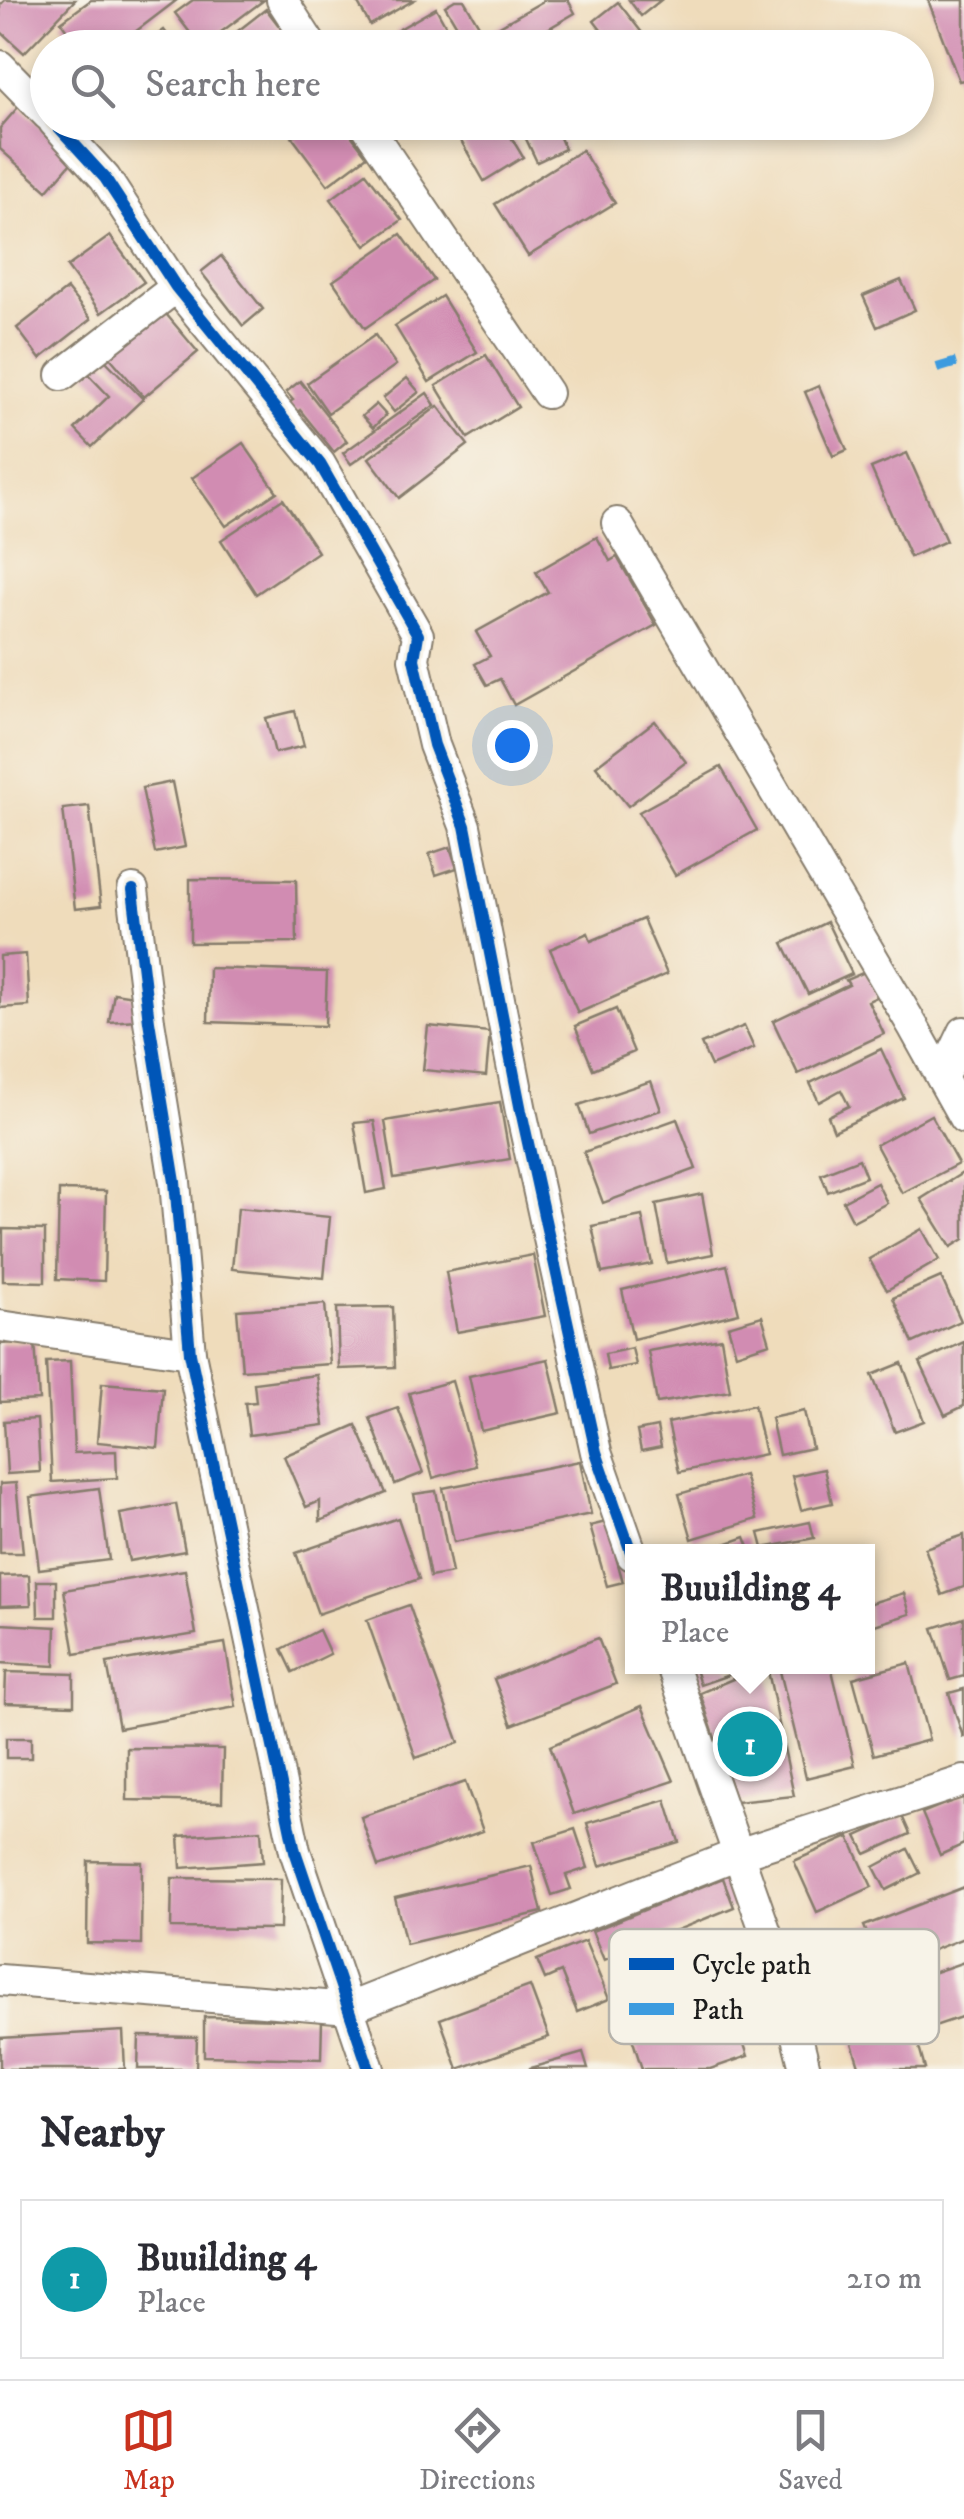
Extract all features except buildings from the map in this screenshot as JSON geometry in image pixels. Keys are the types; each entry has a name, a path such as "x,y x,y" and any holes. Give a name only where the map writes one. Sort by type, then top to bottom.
{"street":[{"path":"282,0 301,30"},
{"path":"7,85 30,102"},
{"path":"70,140 105,178 176,287 320,464 416,647 434,745 466,826 520,1110 596,1452 628,1544"},
{"path":"376,140 547,393"},
{"path":"62,375 176,287"},
{"path":"618,523 964,1118"},
{"path":"133,890 175,1182 190,1353 295,1851 369,2069"},
{"path":"914,1028 964,1022"},
{"path":"942,1078 964,1032"},
{"path":"0,1326 190,1353"},
{"path":"675,1674 765,1929"},
{"path":"0,1980 349,2008 738,1854 964,1780"},
{"path":"799,2044 805,2069"}],"marked path":[{"path":"937,368 964,360"}],"cycle path":[{"path":"70,140 105,178 176,287 320,464 418,635 414,659 434,745 465,826 521,1111 596,1452 628,1544"},
{"path":"133,890 175,1182 190,1353 295,1851 369,2069"}],"place":[{"name":"Buuilding 4","path":"750,1744"}]}
